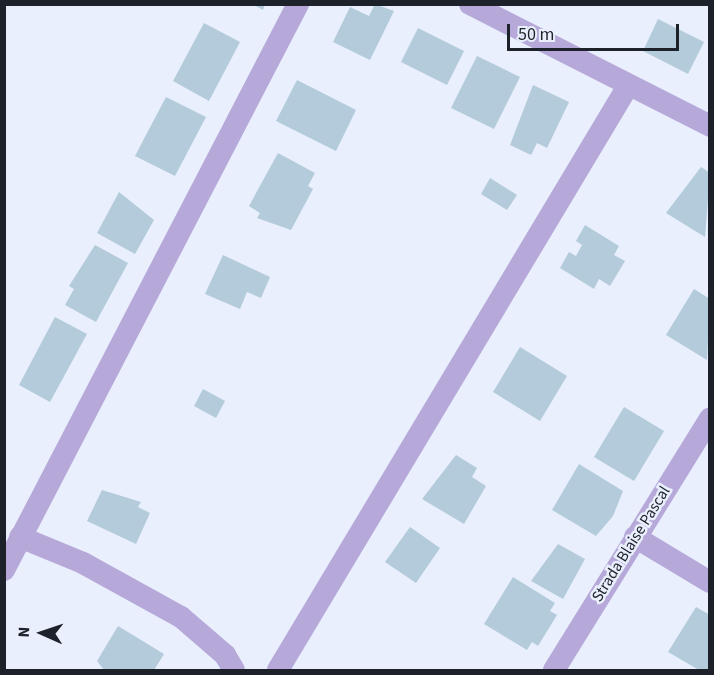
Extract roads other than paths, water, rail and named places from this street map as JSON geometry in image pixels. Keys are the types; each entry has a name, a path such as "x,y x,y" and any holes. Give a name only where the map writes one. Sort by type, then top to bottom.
{"street":[{"path":"4,570 298,4"},
{"path":"470,4 710,126"},
{"path":"279,670 628,86"},
{"name":"Strada Blaise Pascal","path":"554,670 710,418"},
{"path":"20,537 83,563 181,617 225,655 234,670"},
{"path":"635,537 710,582"}]}
